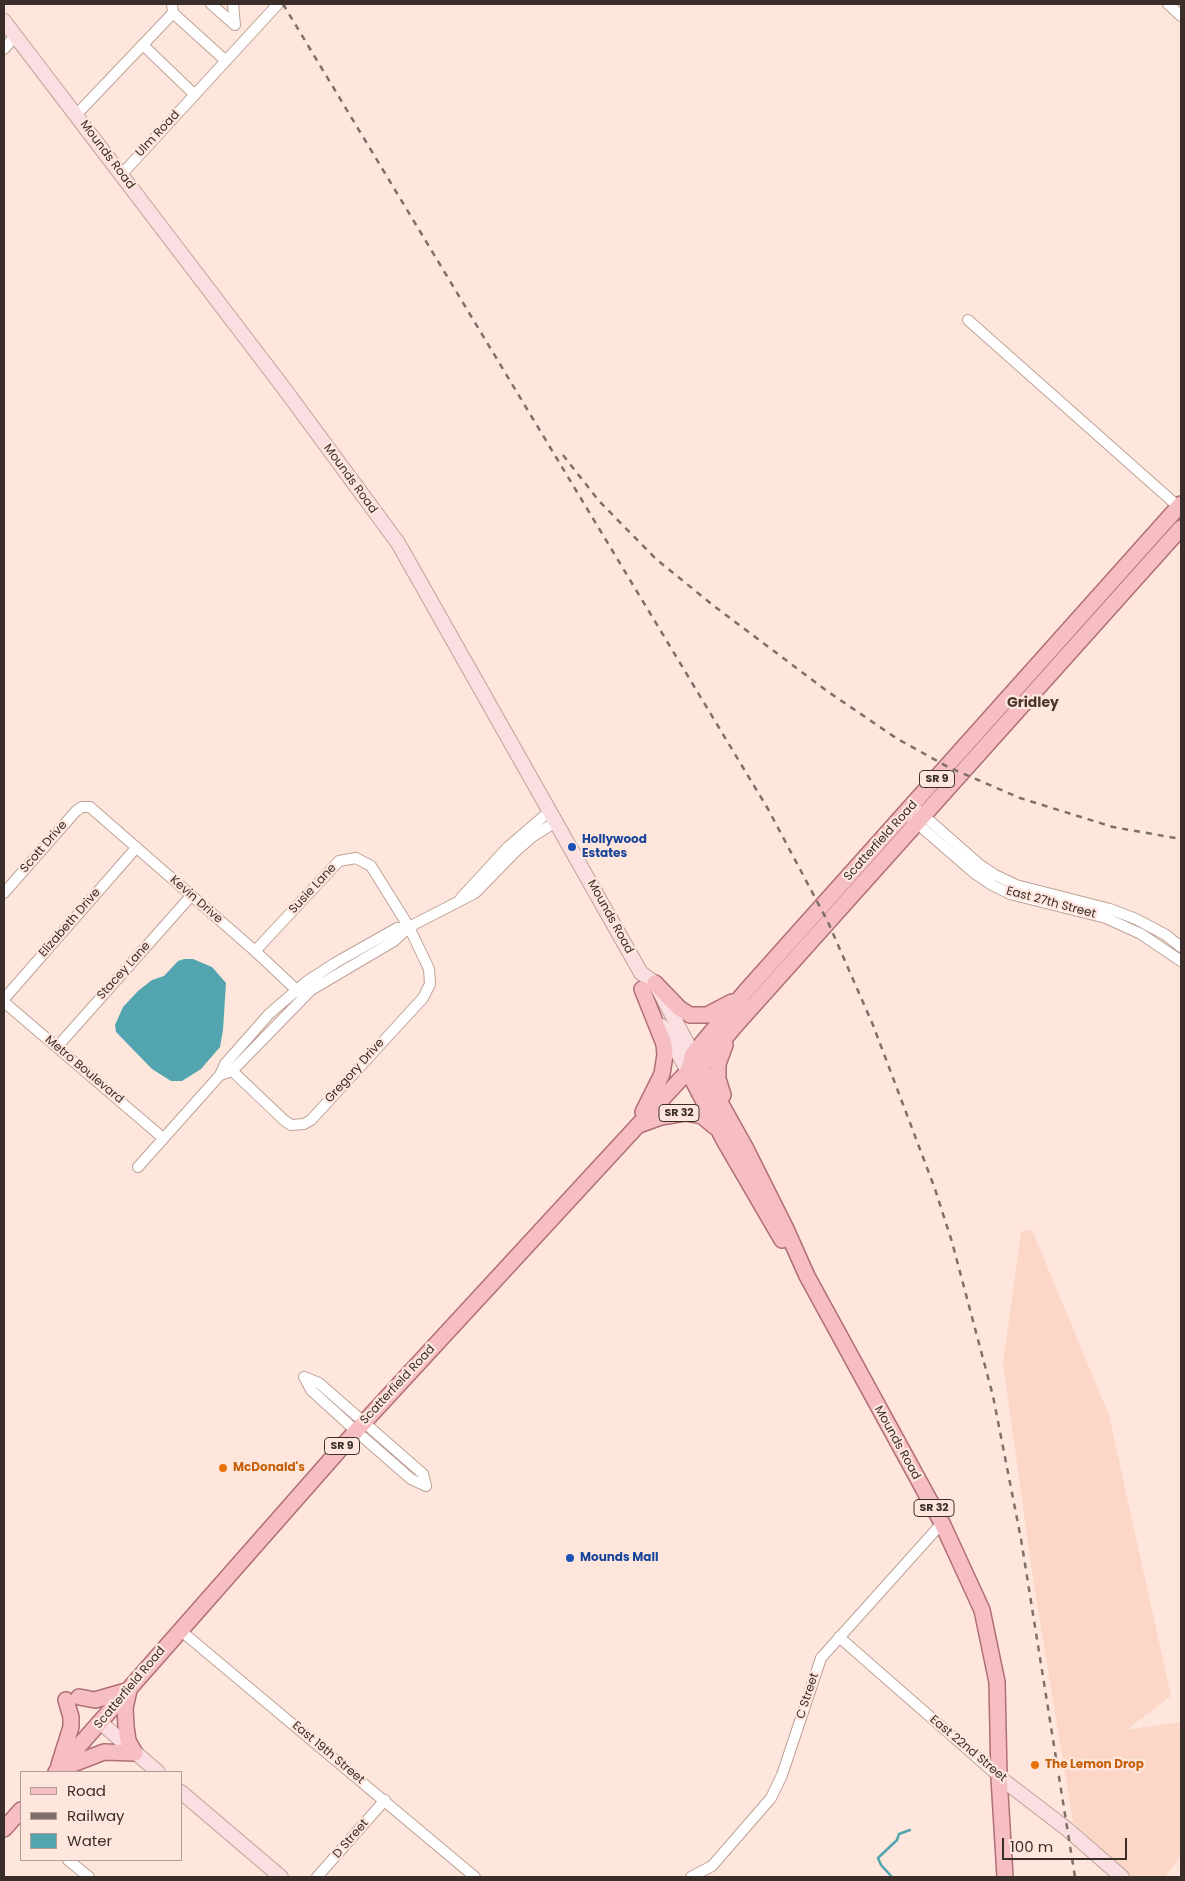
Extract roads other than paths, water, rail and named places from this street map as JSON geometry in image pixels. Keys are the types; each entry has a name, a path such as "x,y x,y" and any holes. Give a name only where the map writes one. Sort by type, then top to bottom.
{"main road":[{"name":"Mounds Road","path":"4,21 122,174 398,543 554,815 648,986 694,1064 726,1126 786,1229 799,1261 942,1522 944,1531 971,1581 988,1631 997,1682 999,1777"},
{"name":"Scatterfield Road","path":"58,1771 360,1426 694,1064 735,1026 1180,506"},
{"name":"Scatterfield Road","path":"694,1064 745,992 915,815 1181,528"},
{"path":"648,986 679,1008 696,1016 714,1013 745,992"},
{"path":"635,1127 660,1079 665,1060 664,1044 648,986"},
{"path":"726,1126 719,1084 718,1064 723,1048 735,1026"},
{"name":"SR 32","path":"635,1127 661,1117 685,1113 702,1116 726,1126"},
{"path":"57,1771 71,1727 72,1699 95,1700 106,1698 129,1688"},
{"path":"129,1688 125,1708 126,1726 128,1741 136,1753"},
{"path":"101,1723 157,1771"},
{"path":"59,1771 70,1764 104,1752 136,1753"},
{"name":"SR 32","path":"999,1777 1005,1877"},
{"name":"East 22nd Street","path":"999,1777 1067,1829 1122,1877"},
{"path":"182,1793 281,1877"},
{"path":"4,1830 20,1811"}],"street":[{"path":"211,4 235,25 233,4"},
{"name":"Ulm Road","path":"122,174 278,4"},
{"path":"1168,4 1181,16"},
{"path":"76,115 143,45 172,8 226,62"},
{"path":"4,49 15,36"},
{"path":"143,45 195,95"},
{"path":"968,320 1180,506"},
{"name":"Kevin Drive","path":"87,807 255,951 300,993"},
{"name":"Scott Drive","path":"4,893 76,811 87,807"},
{"path":"138,1167 220,1075 300,993 351,954 397,928 408,927 475,893 554,815"},
{"name":"East 27th Street","path":"915,815 995,875 1016,885 1110,909 1136,919 1181,947"},
{"name":"East 27th Street","path":"915,815 973,872 992,885 1010,894 1106,918 1141,934 1181,960"},
{"name":"Elizabeth Drive","path":"4,1001 136,848"},
{"name":"Susie Lane","path":"255,951 339,861 349,858 363,860 371,866 408,927"},
{"name":"Stacey Lane","path":"57,1047 191,896"},
{"name":"Gregory Drive","path":"228,1068 285,1121 299,1126 312,1120 427,991 430,976 429,968 408,927"},
{"name":"Metro Boulevard","path":"4,1001 162,1138"},
{"path":"360,1426 319,1383 304,1377 311,1390 360,1426 423,1474 426,1486 412,1479 360,1426"},
{"name":"C Street","path":"691,1877 712,1866 772,1798 782,1775 820,1658 942,1522"},
{"name":"East 19th Street","path":"180,1630 475,1877"},
{"name":"East 22nd Street","path":"839,1637 999,1777"},
{"name":"D Street","path":"317,1877 384,1800"},
{"path":"69,1861 89,1877"}],"water":[{"path":"193,959 212,967 226,983 223,1030 220,1047 201,1069 182,1081 171,1081 152,1069 116,1032 115,1025 123,1007 138,991 152,980 164,976 178,961"}],"waterway":[{"path":"892,1877 881,1865 878,1858 897,1840 899,1834 910,1830"}],"railway":[{"path":"283,4 768,809 828,922 873,1025 935,1189 952,1242 993,1396 1021,1539 1075,1877"},
{"path":"563,455 599,501 656,559 714,606 827,691 896,738 948,767 1020,798 1113,827 1181,839"}],"place":[{"name":"Hollywood Estates","path":"572,847"},
{"name":"McDonald's","path":"223,1468"},
{"name":"Mounds Mall","path":"570,1558"},
{"name":"The Lemon Drop","path":"1035,1765"}],"district":[{"name":"Gridley","path":"1033,703"}]}
